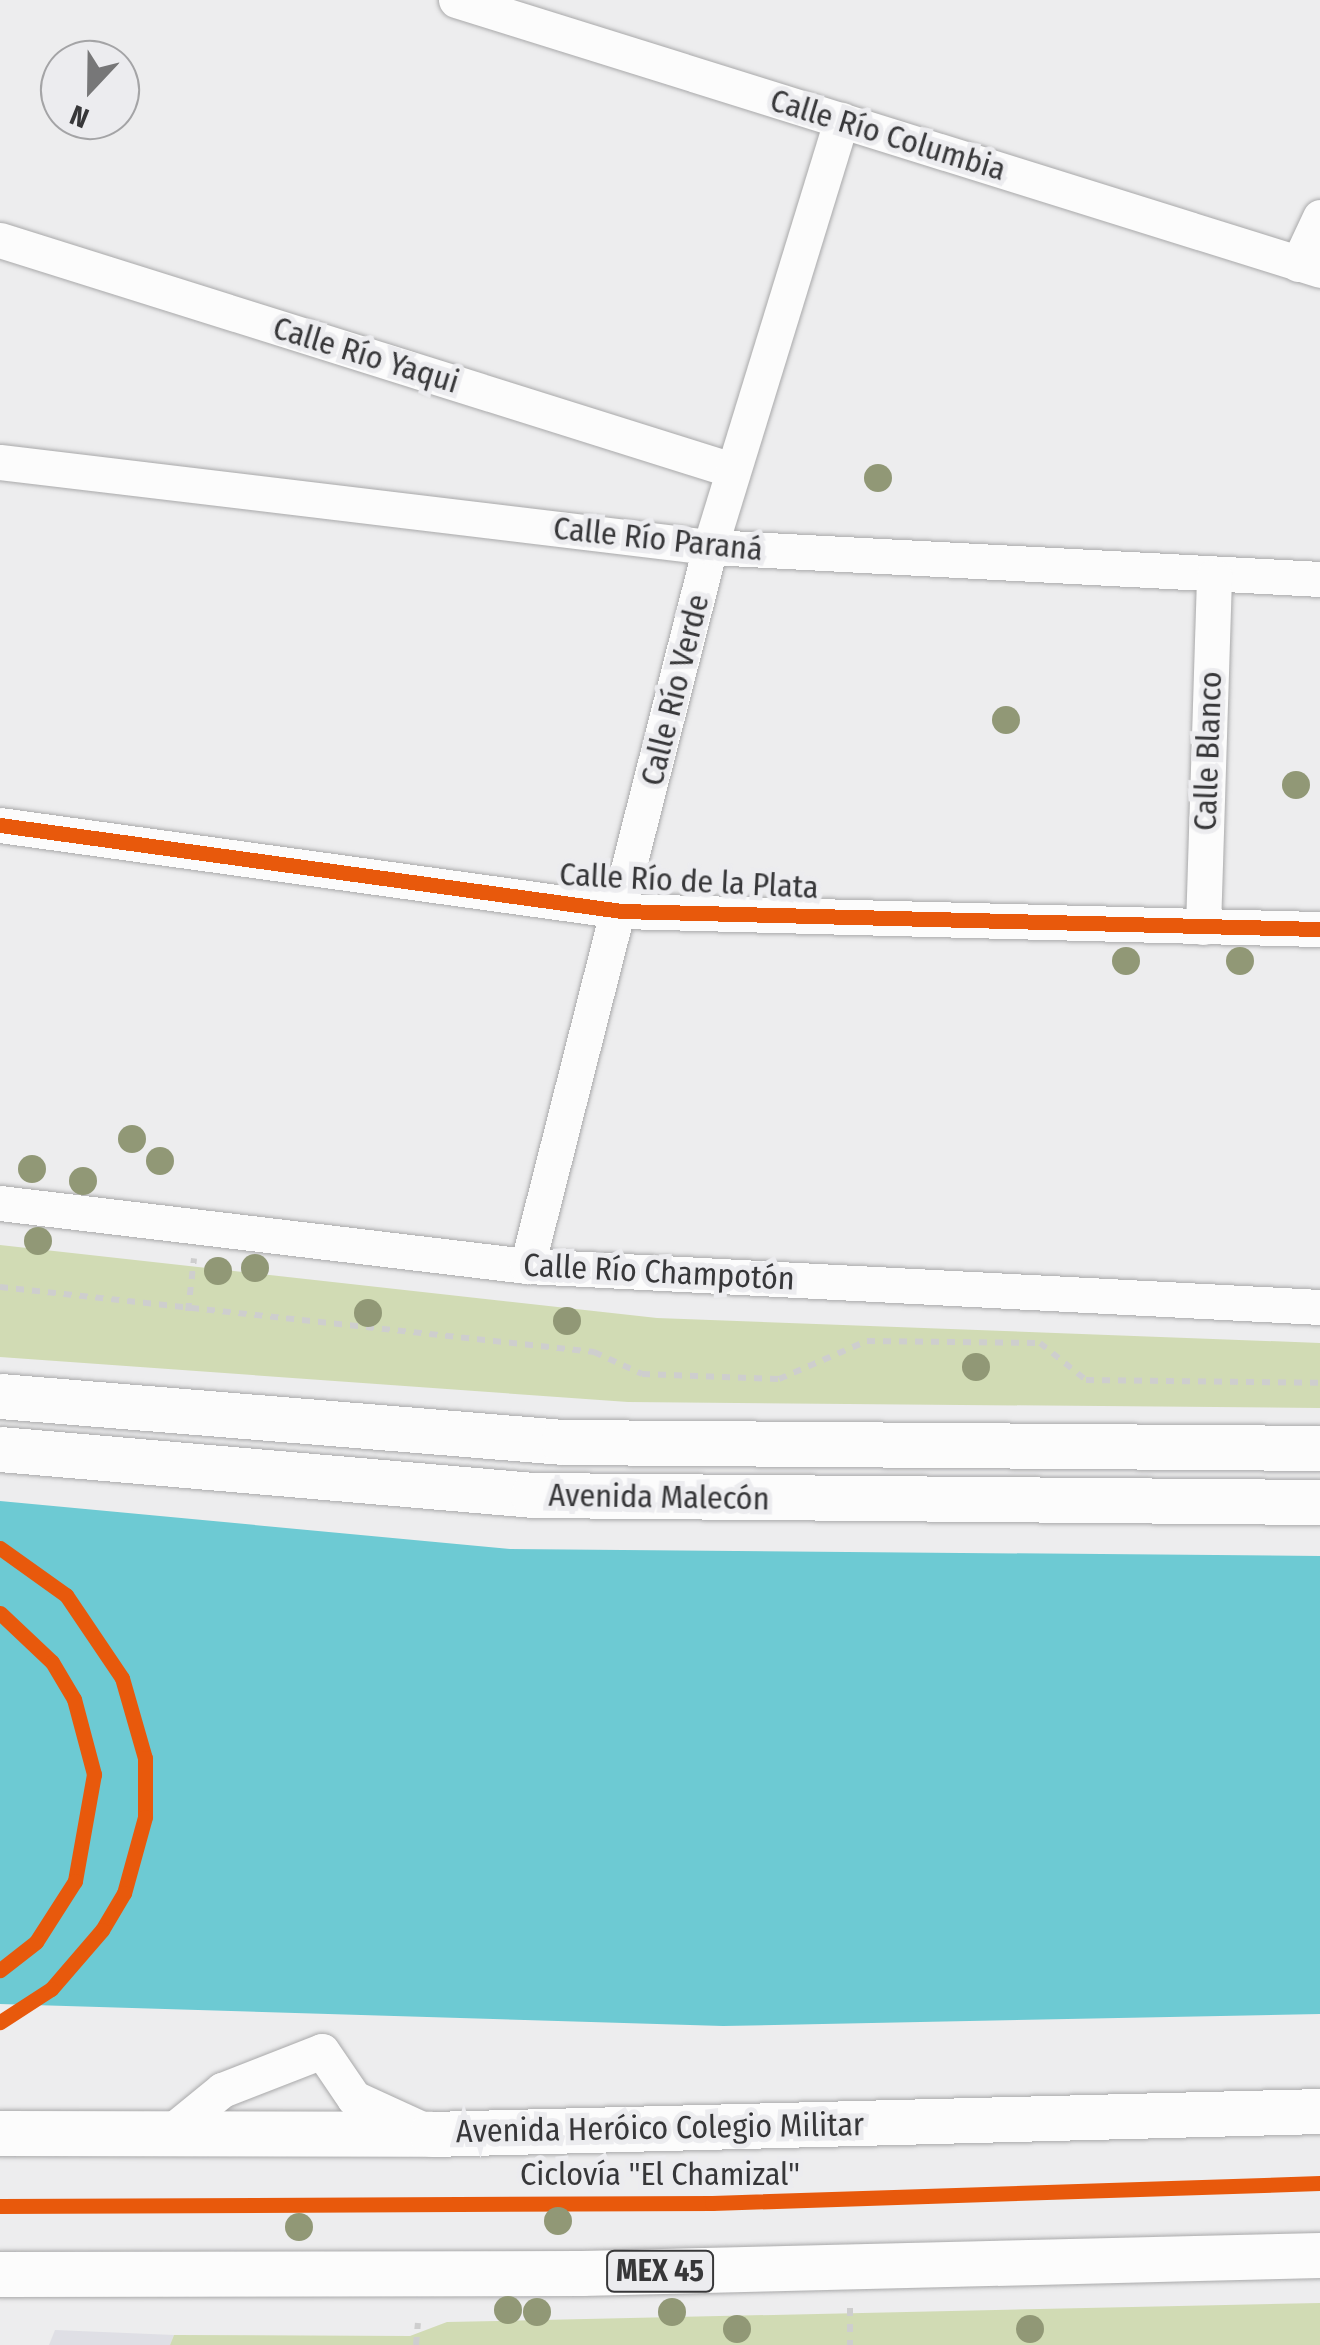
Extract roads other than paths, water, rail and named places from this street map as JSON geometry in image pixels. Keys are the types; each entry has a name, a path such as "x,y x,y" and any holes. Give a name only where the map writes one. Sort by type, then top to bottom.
{"main road":[{"name":"Avenida Malecón","path":"0,1396 563,1442 1320,1448"},
{"name":"Avenida Malecón","path":"0,1450 514,1495 1320,1502"},
{"name":"Avenida Heróico Colegio Militar","path":"0,2133 431,2134 1320,2110"},
{"name":"MEX 45","path":"0,2274 582,2273 1320,2255"}],"street":[{"name":"Calle Río Columbia","path":"456,0 1309,267"},
{"name":"Calle Río Verde","path":"527,1266 621,911 710,547 841,120"},
{"path":"1309,267 1320,217"},
{"name":"Calle Río Yaqui","path":"0,240 732,470"},
{"name":"Calle Río Paraná","path":"0,462 710,547 1320,579"},
{"name":"Calle Blanco","path":"1202,927 1214,576"},
{"name":"Calle Río de la Plata","path":"0,825 621,911 1320,929"},
{"name":"Calle Río Champotón","path":"0,1203 527,1266 1320,1308"},
{"path":"168,2134 222,2090 322,2051 354,2098 431,2134"}],"water":[{"path":"0,1501 510,1549 1320,1556 1320,2014 723,2026 0,2004"}]}
